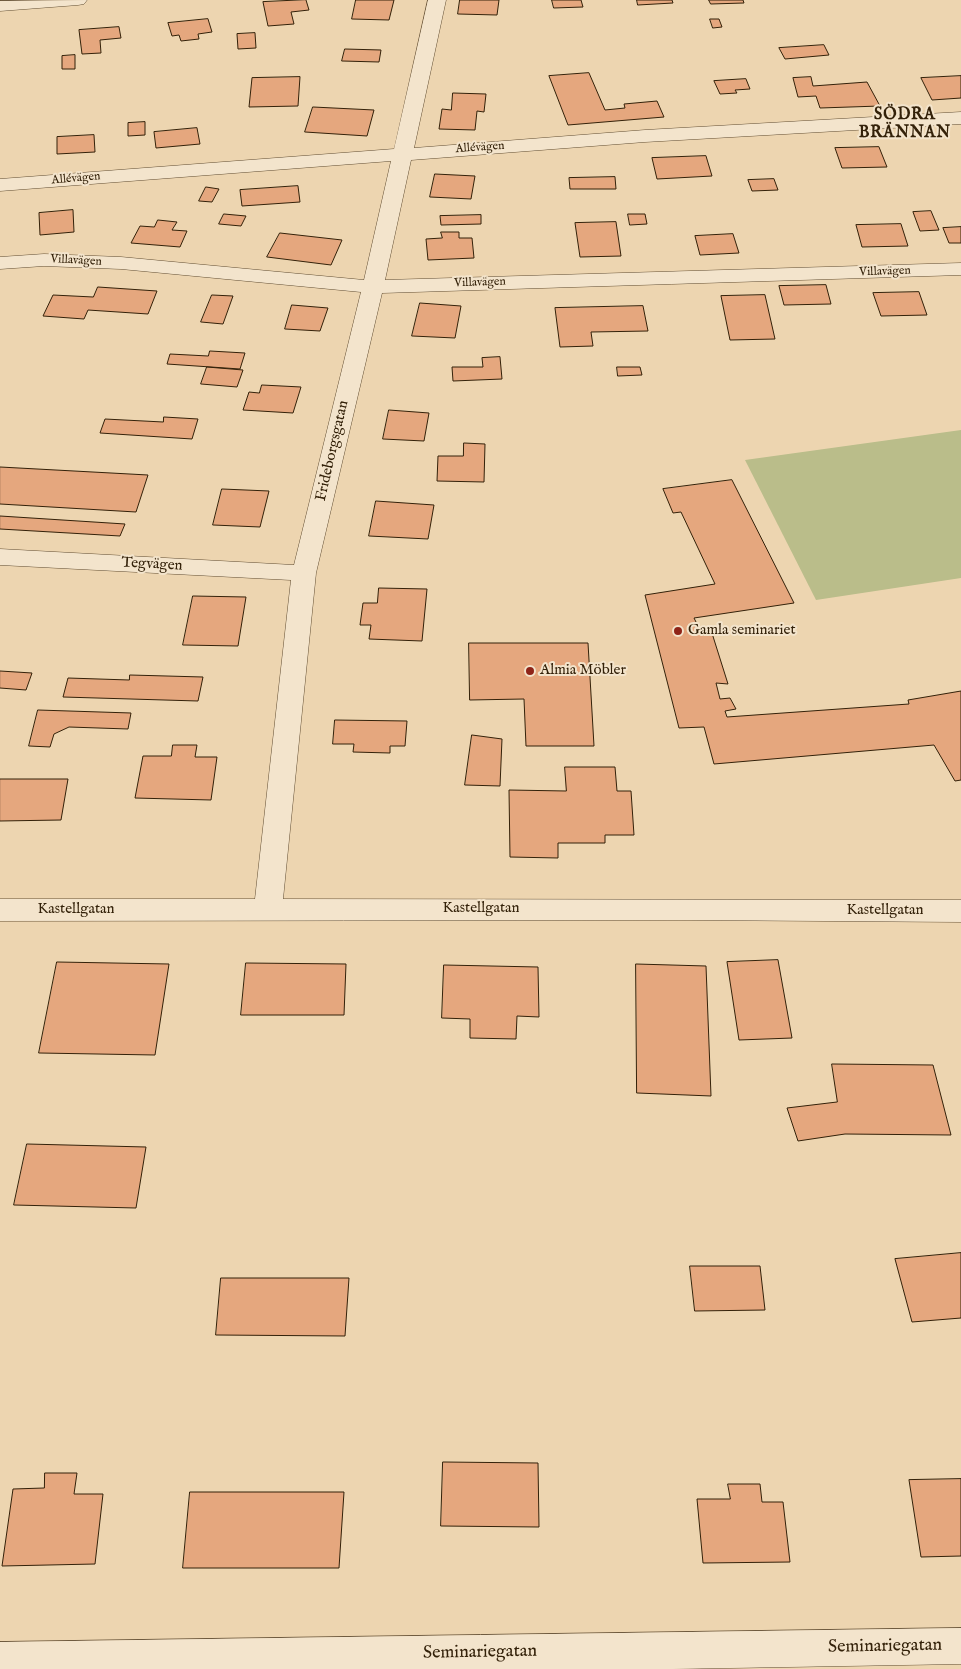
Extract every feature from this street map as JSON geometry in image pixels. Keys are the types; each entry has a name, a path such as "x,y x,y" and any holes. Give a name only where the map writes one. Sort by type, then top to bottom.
{"street":[{"path":"0,6 78,0"},
{"name":"Frideborgsgatan","path":"268,909 304,573 372,287 437,0"},
{"name":"Allévägen","path":"0,185 645,136 961,118"},
{"name":"Villavägen","path":"0,263 44,260 121,263 372,287 961,269"},
{"name":"Tegvägen","path":"0,557 304,573"},
{"name":"Kastellgatan","path":"0,910 961,911"},
{"name":"Seminariegatan","path":"0,1661 961,1646"}],"green space":[{"path":"961,430 961,578 816,600 745,460"}],"building":[{"path":"306,0 309,10 291,12 294,24 268,26 263,2"},
{"path":"356,0 394,0 389,20 352,19"},
{"path":"460,0 499,0 497,15 458,14"},
{"path":"552,0 581,0 583,7 554,8"},
{"path":"637,0 672,0 673,3 638,5"},
{"path":"709,0 743,0 744,3 711,4"},
{"path":"208,19 212,32 198,34 199,39 181,41 179,35 172,36 168,23"},
{"path":"710,19 719,19 722,27 713,28"},
{"path":"119,27 121,38 100,40 101,53 82,54 79,30"},
{"path":"255,33 256,48 238,49 237,34"},
{"path":"824,45 829,55 785,59 779,48"},
{"path":"345,49 381,50 379,62 342,61"},
{"path":"75,55 75,69 62,69 62,56"},
{"path":"589,73 605,110 625,108 624,104 657,101 664,117 568,125 549,76"},
{"path":"961,76 961,98 932,100 921,78"},
{"path":"300,77 298,106 249,107 252,78"},
{"path":"811,77 813,86 867,82 880,106 820,108 816,96 798,97 793,78"},
{"path":"746,79 750,89 735,90 737,93 720,94 714,81"},
{"path":"453,93 486,94 484,112 477,111 475,130 439,129 442,109 451,110"},
{"path":"313,107 374,110 367,136 305,132"},
{"path":"145,122 145,135 128,136 128,123"},
{"path":"197,128 200,144 156,148 154,132"},
{"path":"94,135 95,152 57,154 57,137"},
{"path":"879,147 887,167 842,168 835,148"},
{"path":"706,156 712,176 657,179 652,158"},
{"path":"435,174 475,176 471,199 430,197"},
{"path":"615,177 616,189 570,189 569,178"},
{"path":"774,179 778,190 752,191 748,180"},
{"path":"298,186 300,202 242,206 240,190"},
{"path":"206,187 219,189 212,202 199,201"},
{"path":"73,210 74,232 40,235 39,213"},
{"path":"931,211 939,230 920,231 913,212"},
{"path":"224,214 246,216 241,226 219,224"},
{"path":"628,214 645,214 647,224 630,225"},
{"path":"481,215 481,224 441,225 440,216"},
{"path":"158,220 177,222 172,230 187,231 180,247 131,243 140,226 154,227"},
{"path":"616,222 621,256 580,257 575,223"},
{"path":"901,224 908,246 862,247 856,225"},
{"path":"961,227 961,243 949,243 943,228"},
{"path":"441,232 459,232 459,238 472,238 474,258 428,260 426,239 442,238"},
{"path":"280,233 342,240 331,265 267,257"},
{"path":"733,234 739,253 700,255 695,236"},
{"path":"826,285 831,304 784,305 779,286"},
{"path":"98,287 157,291 148,314 88,310 84,319 43,316 53,295 93,297"},
{"path":"919,292 927,315 881,316 873,293"},
{"path":"212,295 233,296 223,324 201,322"},
{"path":"765,295 775,339 730,340 721,296"},
{"path":"420,303 461,306 455,338 412,336"},
{"path":"292,305 328,308 320,331 285,329"},
{"path":"643,306 648,331 591,332 593,346 560,347 555,308"},
{"path":"210,351 245,353 240,369 167,364 170,354 208,356"},
{"path":"500,357 502,379 453,381 452,367 483,367 482,358"},
{"path":"207,367 243,370 237,387 201,384"},
{"path":"617,367 640,367 642,375 618,376"},
{"path":"262,385 301,387 293,413 243,410 249,392 259,393"},
{"path":"389,410 429,413 424,441 383,439"},
{"path":"164,417 198,419 192,439 100,433 105,419 163,422"},
{"path":"464,443 485,444 484,482 437,481 438,456 463,456"},
{"path":"0,467 148,475 136,512 0,504"},
{"name":"Gamla seminariet","path":"732,480 794,603 694,618 701,632 711,630 728,684 716,683 720,699 730,698 736,709 725,711 727,717 909,704 908,700 961,691 961,780 955,781 934,745 714,764 704,727 679,728 645,595 715,584 681,512 673,513 663,489"},
{"path":"222,489 269,491 260,527 213,525"},
{"path":"376,501 434,505 428,539 369,536"},
{"path":"0,516 125,524 120,536 0,529"},
{"path":"379,588 427,589 422,641 369,639 371,625 360,625 363,603 377,603"},
{"path":"193,596 246,597 238,646 183,645"},
{"name":"Almia Möbler","path":"469,643 588,643 594,746 526,746 524,699 470,700"},
{"path":"0,671 32,673 26,690 0,688"},
{"path":"130,675 203,677 198,701 63,697 68,678 129,680"},
{"path":"38,710 131,713 128,729 69,727 54,734 50,747 29,746"},
{"path":"335,720 407,721 405,746 390,746 390,753 353,752 354,744 333,744"},
{"path":"472,735 502,739 500,786 465,785"},
{"path":"173,745 197,745 195,757 217,757 211,800 135,798 143,756 171,756"},
{"path":"565,767 615,767 617,791 631,791 634,835 605,835 605,843 558,843 558,858 510,857 509,790 566,791"},
{"path":"0,779 68,779 61,820 0,821"},
{"path":"778,960 792,1038 739,1040 727,962"},
{"path":"57,962 169,964 155,1055 39,1053"},
{"path":"246,963 346,964 344,1015 241,1015"},
{"path":"636,964 706,966 711,1096 637,1093"},
{"path":"444,965 538,967 539,1017 517,1016 516,1039 470,1038 470,1019 442,1018"},
{"path":"832,1064 933,1065 951,1135 845,1134 798,1141 787,1108 837,1102"},
{"path":"27,1144 146,1147 136,1208 14,1205"},
{"path":"961,1253 961,1318 912,1322 895,1259"},
{"path":"690,1266 760,1266 765,1310 695,1311"},
{"path":"221,1278 349,1278 345,1336 216,1335"},
{"path":"443,1462 538,1463 539,1527 441,1526"},
{"path":"45,1473 77,1473 74,1494 103,1494 95,1564 2,1566 13,1489 44,1488"},
{"path":"961,1479 961,1556 921,1557 909,1480"},
{"path":"728,1484 760,1484 762,1502 783,1502 790,1562 703,1563 697,1499 730,1499"},
{"path":"190,1492 344,1492 339,1568 183,1568"}],"place":[{"name":"Gamla seminariet","path":"678,631"},
{"name":"Almia Möbler","path":"530,671"}],"district":[{"name":"SÖDRA BRÄNNAN","path":"905,125"}]}
